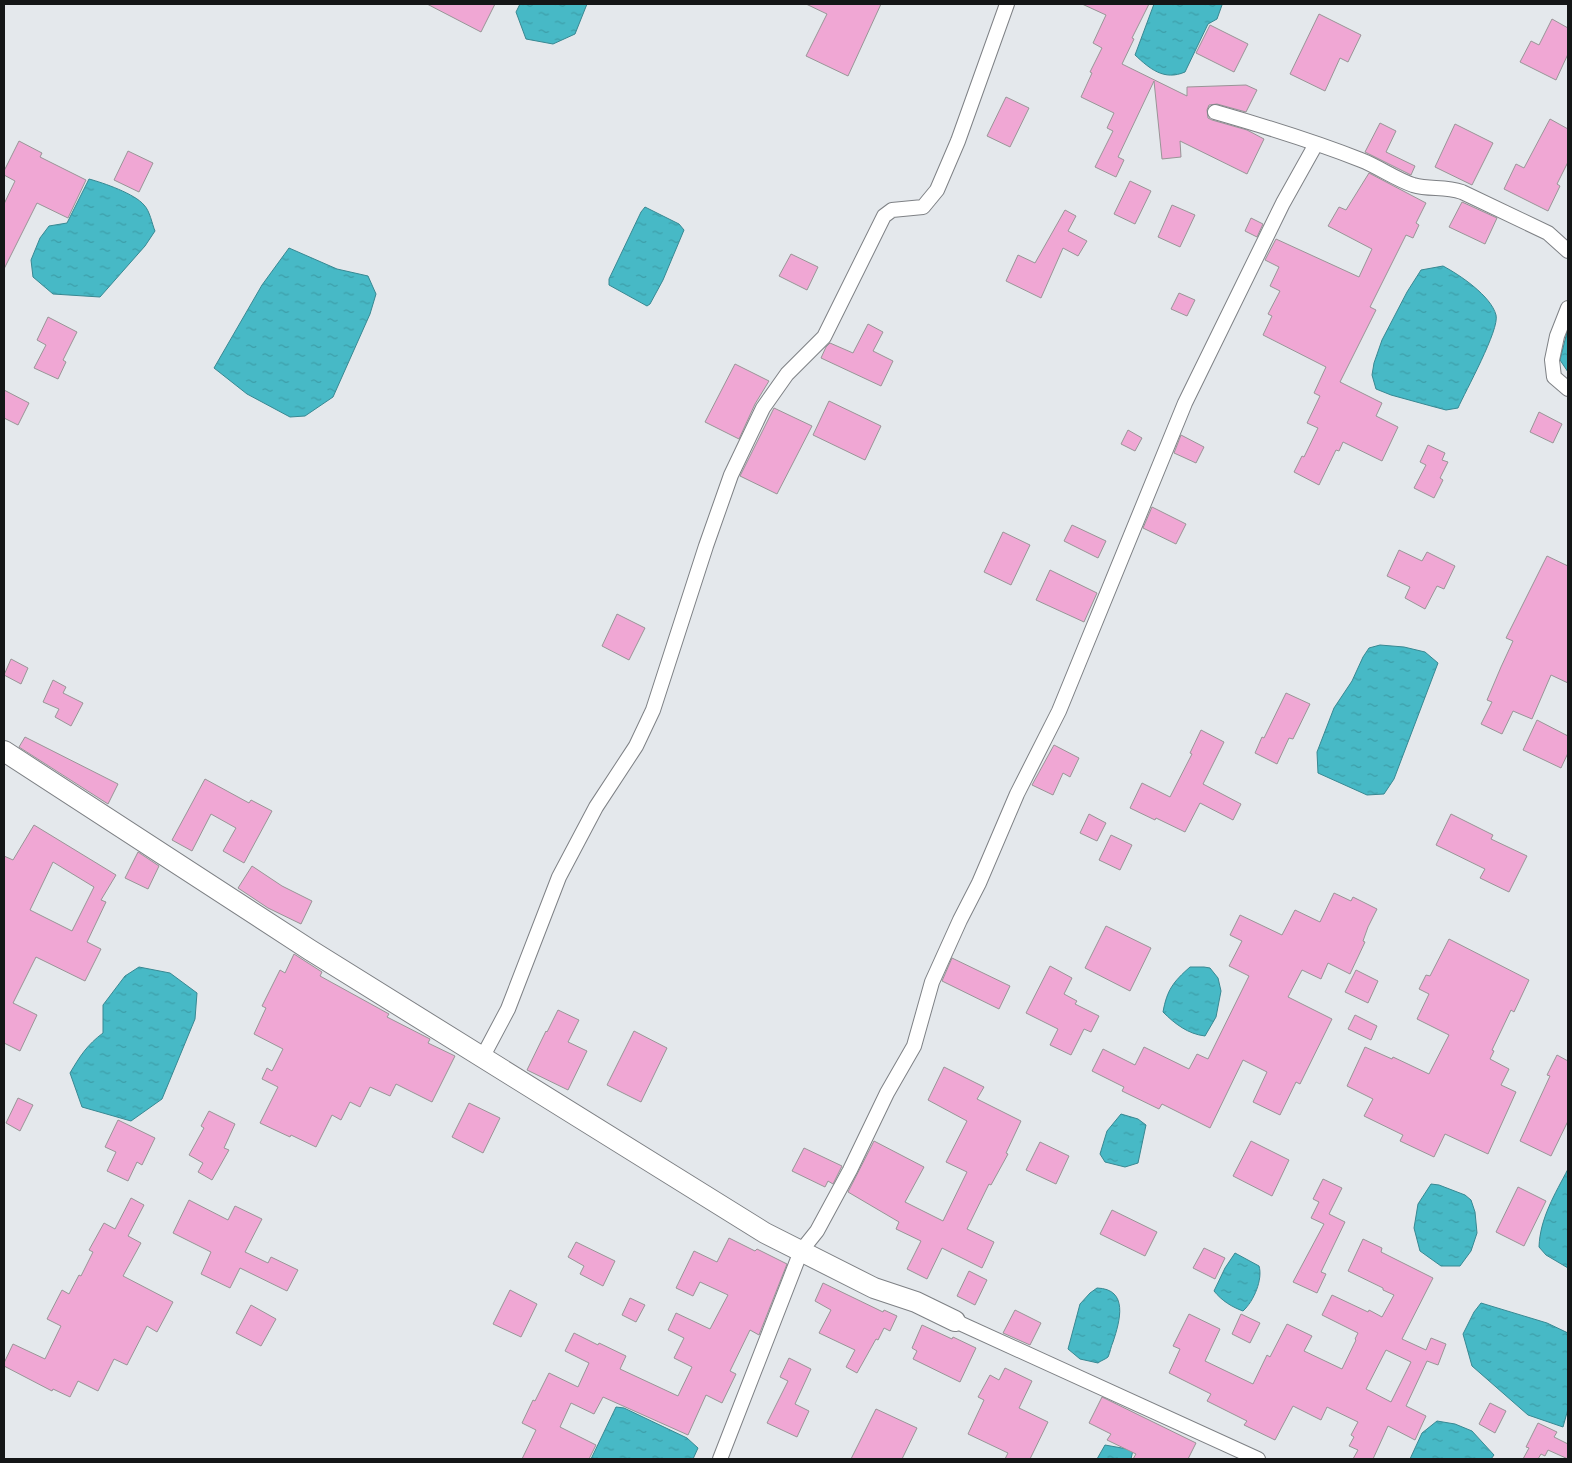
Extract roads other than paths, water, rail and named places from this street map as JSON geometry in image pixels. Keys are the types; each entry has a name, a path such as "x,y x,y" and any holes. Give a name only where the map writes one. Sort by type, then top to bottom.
{"street":[{"path":"482,1058 508,1009 559,877 596,807 636,746 653,710 731,475 763,408 787,374 824,337 884,216 892,210 923,207 937,190 958,141 1007,4"},
{"path":"1214,112 1260,124 1316,144 1362,161 1413,185 1450,188 1462,192 1548,233 1568,251"},
{"path":"720,1459 801,1251 817,1231 850,1170 887,1093 914,1046 932,982 979,883 1017,794 1059,710 1185,403 1283,203 1316,144"},
{"path":"1568,308 1557,336 1552,360 1554,377 1568,389"},
{"path":"4,751 310,950 765,1233 874,1288 916,1302 1258,1459"}],"water":[{"path":"520,4 587,4 575,34 553,44 526,39 516,12"},
{"path":"1154,4 1222,5 1217,19 1208,24 1185,72 1170,75 1158,72 1146,65 1135,55"},
{"path":"89,179 119,189 140,201 148,211 155,231 145,246 100,297 53,294 33,277 31,260 40,238 49,226 67,223"},
{"path":"645,207 679,224 684,230 663,280 650,304 647,306 609,285 609,279"},
{"path":"289,248 337,269 368,276 376,294 370,314 333,397 305,416 290,417 247,394 214,368 262,285"},
{"path":"1443,266 1466,280 1482,294 1496,315 1496,322 1488,346 1458,408 1446,410 1376,389 1372,375 1382,340 1407,292 1421,270"},
{"path":"1568,328 1568,372 1560,360"},
{"path":"1380,645 1404,647 1425,652 1438,663 1394,779 1384,794 1367,795 1318,773 1317,752 1334,708 1352,681 1363,657 1369,648"},
{"path":"139,967 170,973 197,993 195,1019 162,1099 131,1121 82,1107 70,1073 84,1051 103,1033 103,1005 125,976"},
{"path":"1190,967 1210,968 1218,978 1221,991 1216,1017 1205,1036 1182,1028 1163,1012 1172,987"},
{"path":"1121,1114 1138,1119 1146,1125 1138,1163 1125,1167 1105,1162 1100,1154 1107,1131"},
{"path":"1568,1169 1568,1268 1546,1255 1539,1247 1545,1216"},
{"path":"1431,1184 1439,1185 1465,1195 1471,1200 1475,1212 1477,1233 1471,1251 1460,1266 1441,1266 1420,1251 1414,1228 1418,1204"},
{"path":"1235,1253 1259,1266 1260,1271 1257,1290 1251,1302 1243,1311 1227,1303 1214,1291"},
{"path":"1097,1288 1114,1294 1120,1308 1118,1325 1109,1355 1098,1363 1080,1359 1068,1349 1080,1304"},
{"path":"1481,1303 1547,1323 1568,1333 1568,1409 1563,1427 1528,1415 1472,1366 1463,1334 1474,1312"},
{"path":"616,1407 624,1408 687,1438 698,1448 693,1459 591,1459"},
{"path":"1437,1421 1455,1424 1472,1431 1494,1455 1491,1459 1410,1459 1422,1433"},
{"path":"1105,1445 1133,1450 1131,1459 1097,1459"}]}
